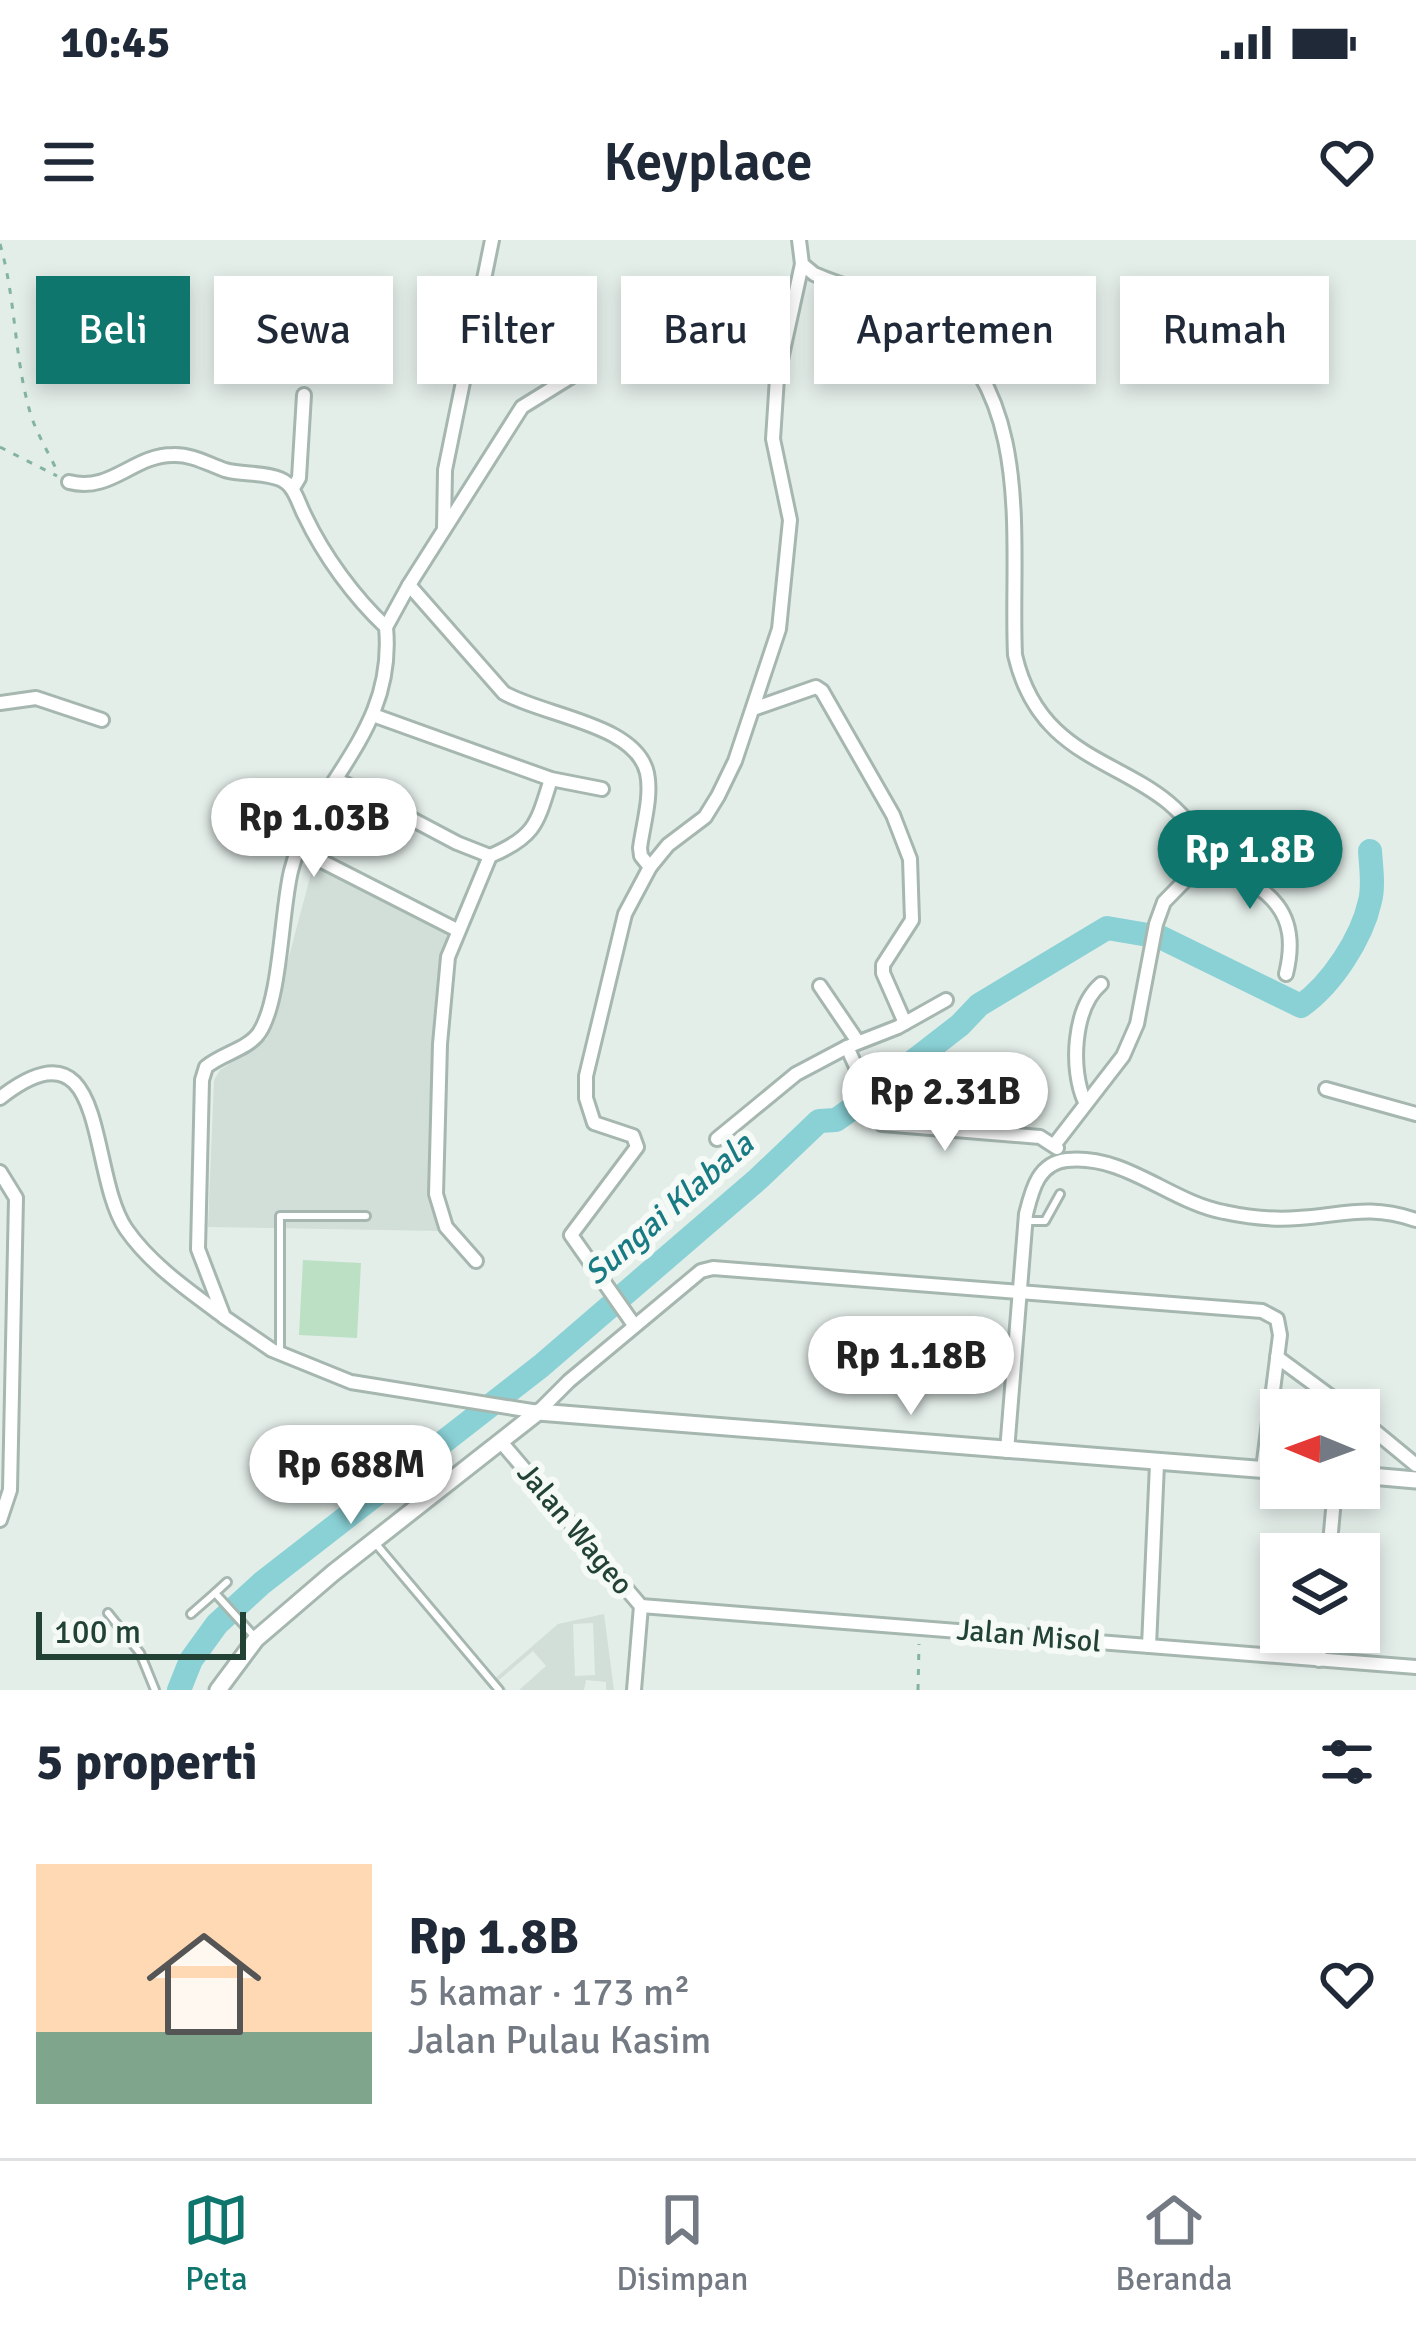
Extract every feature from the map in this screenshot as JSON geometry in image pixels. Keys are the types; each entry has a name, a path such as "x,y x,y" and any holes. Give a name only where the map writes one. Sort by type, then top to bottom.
{"street":[{"path":"444,530 446,470 492,240"},
{"path":"634,1325 571,1235 618,1176 637,1143 633,1136 594,1124 586,1098 586,1076 625,914 650,867 668,845 705,817 735,761 784,608 790,520 772,439 777,378 802,264 799,240"},
{"path":"802,264 814,274 932,321 981,380 995,406 1007,456 1015,656 1021,681 1049,727 1098,761 1154,790 1194,828 1208,857 1271,897 1292,932 1286,974"},
{"path":"224,1317 198,1249 206,1067 256,1037 262,1026 298,849 373,716 386,673 386,627 522,407 559,384"},
{"path":"293,488 299,478 304,395"},
{"path":"64,480 85,486 100,484 155,457 176,454 230,471 280,479 293,488 314,534 386,627"},
{"path":"409,585 504,693 632,746 647,773 640,856 650,867"},
{"path":"753,709 817,687 892,815 910,859 912,920 883,965 883,973 904,1023"},
{"path":"0,703 36,698 102,720"},
{"path":"373,716 551,779 602,789"},
{"path":"476,1261 446,1227 436,1194 448,957 490,856 515,845 536,828 551,779"},
{"path":"338,780 490,856"},
{"path":"298,849 457,930"},
{"path":"1055,1144 1111,1075 1138,1024 1164,902 1208,857"},
{"path":"1085,1102 1075,1076 1081,1029 1086,1001 1102,984"},
{"path":"820,986 852,1044 861,1080 882,1124 1040,1138 1055,1144 1062,1160"},
{"path":"717,1139 796,1075 946,1000"},
{"path":"0,1098 44,1073 72,1078 90,1105 103,1170 126,1229 190,1292 224,1317 280,1354 351,1382 538,1412 1260,1469"},
{"path":"1326,1089 1416,1114"},
{"path":"1007,1451 1026,1221 1033,1186 1044,1170 1062,1160 1113,1166 1191,1203 1222,1212 1298,1218 1371,1210 1416,1220"},
{"path":"0,1172 16,1198 6,1287 10,1490 0,1520"},
{"path":"218,1690 256,1639 502,1442 701,1271 712,1268 1262,1311 1277,1319 1272,1389"},
{"path":"1276,1357 1319,1389"},
{"path":"1380,1435 1416,1465"},
{"name":"Jalan Wageo","path":"502,1442 641,1606 634,1690"},
{"path":"1149,1646 1157,1464"},
{"path":"1380,1477 1416,1480"},
{"name":"Jalan Misol","path":"641,1606 1416,1667"},
{"path":"1319,1660 1320,1653"}],"lane":[{"path":"1026,1221 1045,1222 1060,1194"},
{"path":"280,1354 280,1216 366,1216"},
{"path":"374,1541 499,1690"},
{"path":"191,1614 227,1582"},
{"path":"215,1593 256,1639"},
{"path":"108,1613 140,1654 155,1690"}],"path":[{"path":"0,244 9,273 21,373 32,418 64,480"},
{"path":"0,447 64,480"},
{"path":"918,1690 919,1627"}],"shaded area":[{"path":"313,866 447,934 434,1026 431,1202 440,1231 208,1227 214,1080 220,1070 267,1039"},
{"path":"604,1614 614,1690 606,1690 606,1682 586,1680 584,1690 519,1690 546,1666 533,1651 499,1680 507,1690 498,1690 492,1681 558,1624","holes":["593,1623 595,1675 575,1676 573,1624"]}],"green space":[{"path":"303,1260 361,1263 357,1338 299,1335"}],"waterway":[{"name":"Sungai Klabala","path":"179,1690 191,1660 217,1624 262,1583 541,1366 819,1121 836,1120 853,1108 979,1005 1107,928 1160,937 1301,1006 1334,973 1360,930 1371,895 1370,851"}]}
